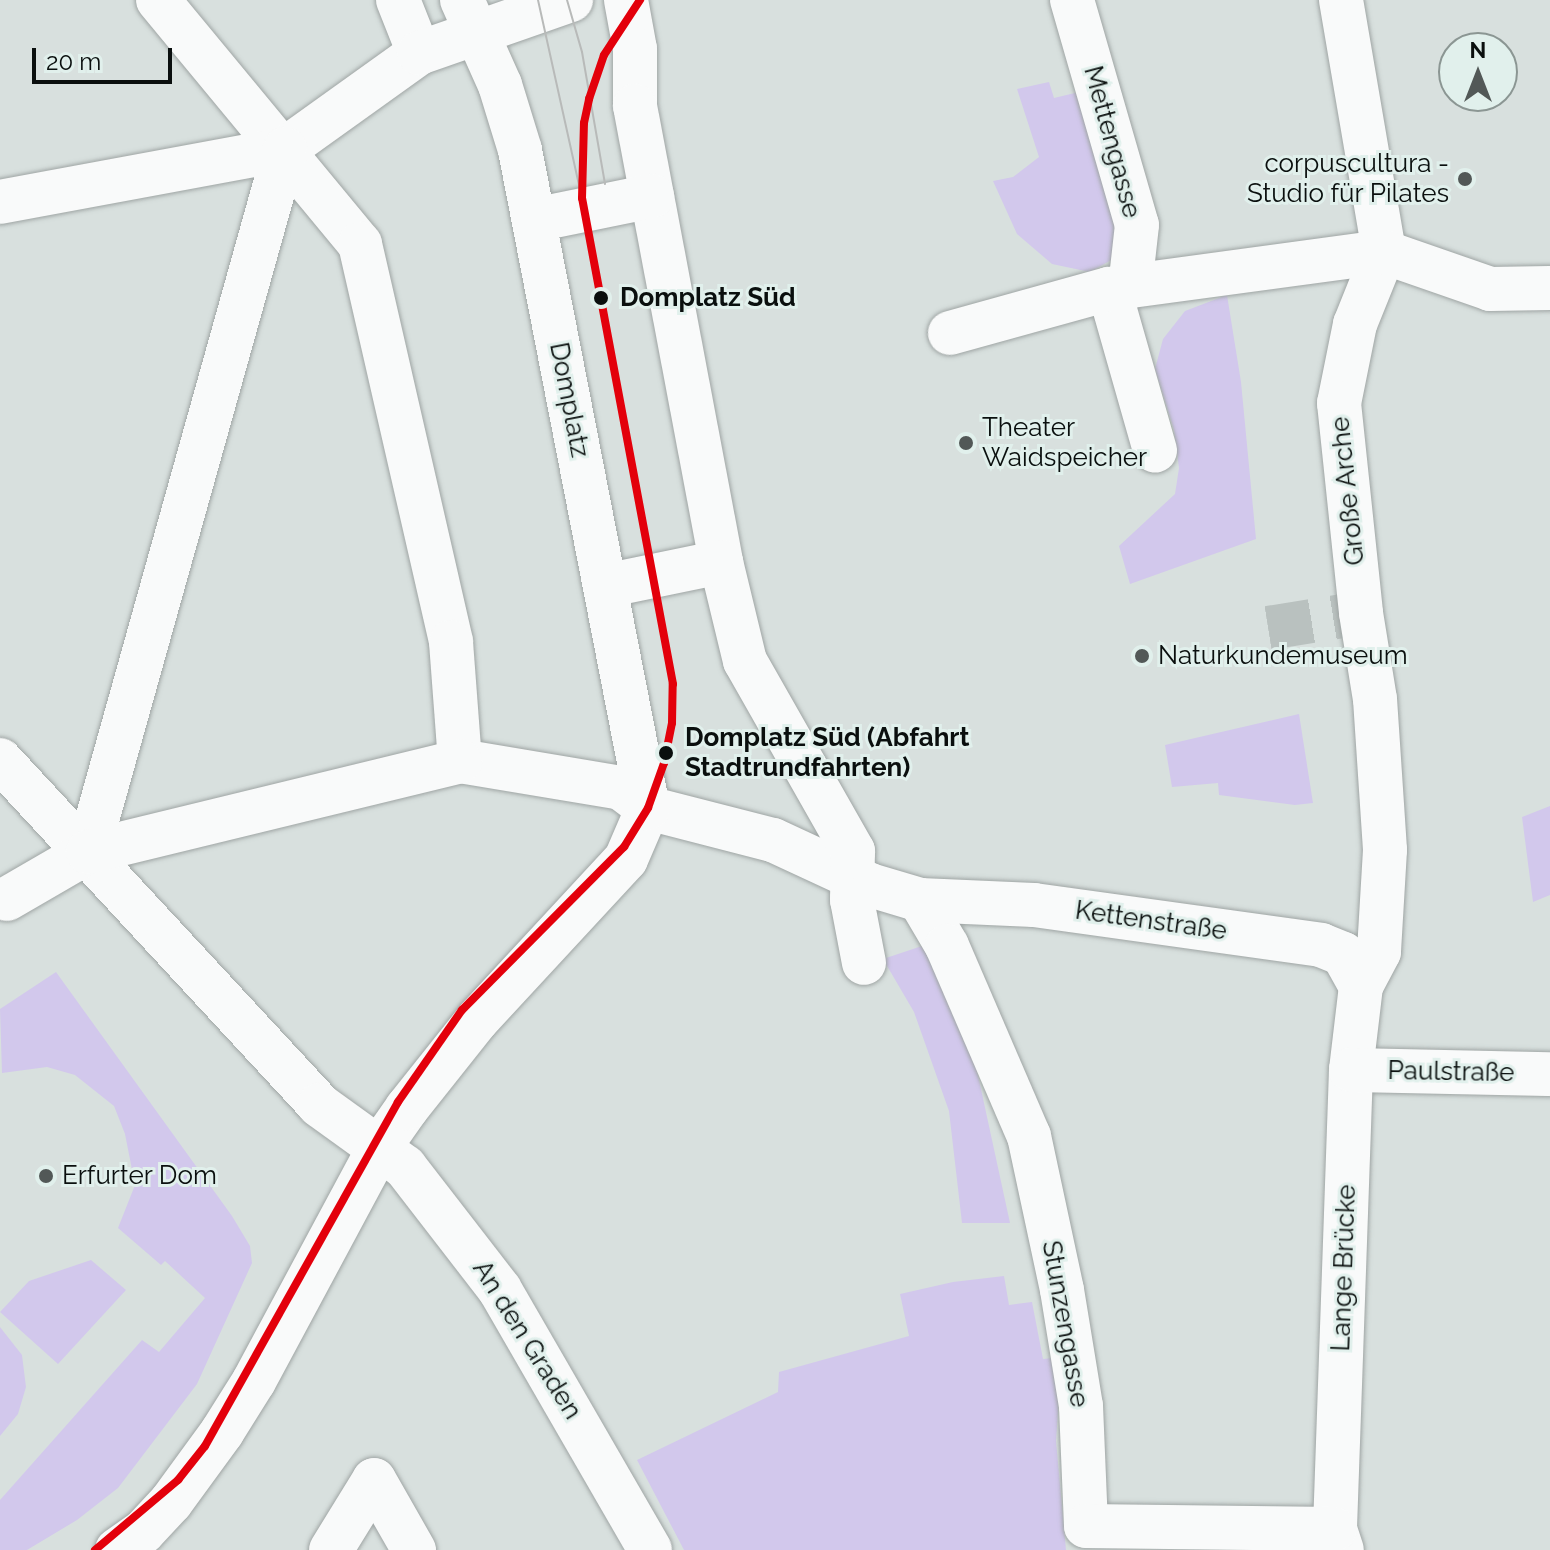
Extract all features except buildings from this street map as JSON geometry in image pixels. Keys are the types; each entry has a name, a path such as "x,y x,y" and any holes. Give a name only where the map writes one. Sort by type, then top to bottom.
{"street":[{"path":"158,0 285,149 360,244 451,642 460,761"},
{"path":"398,0 419,53"},
{"path":"626,0 635,49 635,106 721,562 745,661 853,851 848,893 864,963"},
{"name":"Mettengasse","path":"1072,0 1137,225 1119,288 1155,451"},
{"path":"1341,0 1384,252"},
{"path":"0,202 285,149 470,17 558,2"},
{"name":"Domplatz","path":"470,17 500,85 520,150 648,808"},
{"path":"88,852 285,149"},
{"path":"554,216 652,196"},
{"path":"950,333 1119,288 1384,252 1490,289 1550,288"},
{"name":"Große Arche","path":"1361,986 1379,952 1385,850 1375,699 1355,614 1339,403 1355,324 1384,252"},
{"path":"624,582 721,562"},
{"name":"An den Graden","path":"0,760 319,1105 396,1148 500,1290 650,1550"},
{"path":"7,899 88,852 460,761 621,788 648,808 773,840 848,893 920,900"},
{"path":"117,1550 143,1532 198,1468 254,1381 280,1326 477,1020 626,859 648,808"},
{"name":"Kettenstraße","path":"920,900 1034,905 1321,945 1343,954 1361,986"},
{"name":"Stunzengasse","path":"920,900 947,946 1029,1136 1062,1290 1081,1406 1086,1526 1338,1540"},
{"name":"Lange Brücke","path":"1338,1540 1351,1070 1361,986"},
{"name":"Paulstraße","path":"1351,1070 1550,1074"},
{"path":"331,1550 374,1480 414,1550"}],"shaded area":[{"path":"1049,82 1054,98 1079,92 1121,225 1113,259 1090,272 1052,264 1017,234 993,181 1013,177 1039,157 1017,89"},
{"path":"1227,295 1241,382 1256,539 1130,584 1119,546 1175,494 1179,468 1174,430 1155,369 1163,339 1185,311"},
{"path":"1299,714 1313,803 1295,805 1219,795 1218,783 1172,787 1165,745"},
{"path":"1550,806 1550,895 1533,902 1522,817"},
{"path":"922,946 946,985 971,1043 1010,1223 962,1223 949,1111 914,1012 883,959"},
{"path":"56,972 232,1216 250,1246 252,1263 197,1384 118,1488 77,1520 27,1550 0,1550 0,1500 142,1340 159,1352 205,1298 165,1261 161,1265 118,1228 135,1185 125,1134 114,1106 75,1075 47,1067 2,1073 0,1009"},
{"path":"91,1260 126,1290 58,1364 0,1312 29,1281"},
{"path":"1004,1276 1009,1305 1032,1302 1043,1359 1062,1357 1056,1441 1066,1550 684,1550 637,1460 778,1392 779,1372 909,1336 900,1294 953,1282"},
{"path":"0,1327 22,1355 26,1387 18,1414 0,1436"}],"tunnel":[{"path":"1268,628 1349,615"}],"tram line":[{"path":"538,0 582,198"},
{"path":"567,0 582,52 605,184"}],"transit line":[{"path":"95,1550 178,1480 205,1446 398,1102 462,1010 624,847 648,808 664,763 672,723 673,684 582,198 584,123 589,99 604,55 640,0"}],"place":[{"name":"corpuscultura - Studio für Pilates","path":"1465,179"},
{"name":"Domplatz Süd","path":"601,298"},
{"name":"Theater Waidspeicher","path":"966,443"},
{"name":"Naturkundemuseum","path":"1142,656"},
{"name":"Domplatz Süd (Abfahrt Stadtrundfahrten)","path":"666,753"},
{"name":"Erfurter Dom","path":"46,1176"}]}
